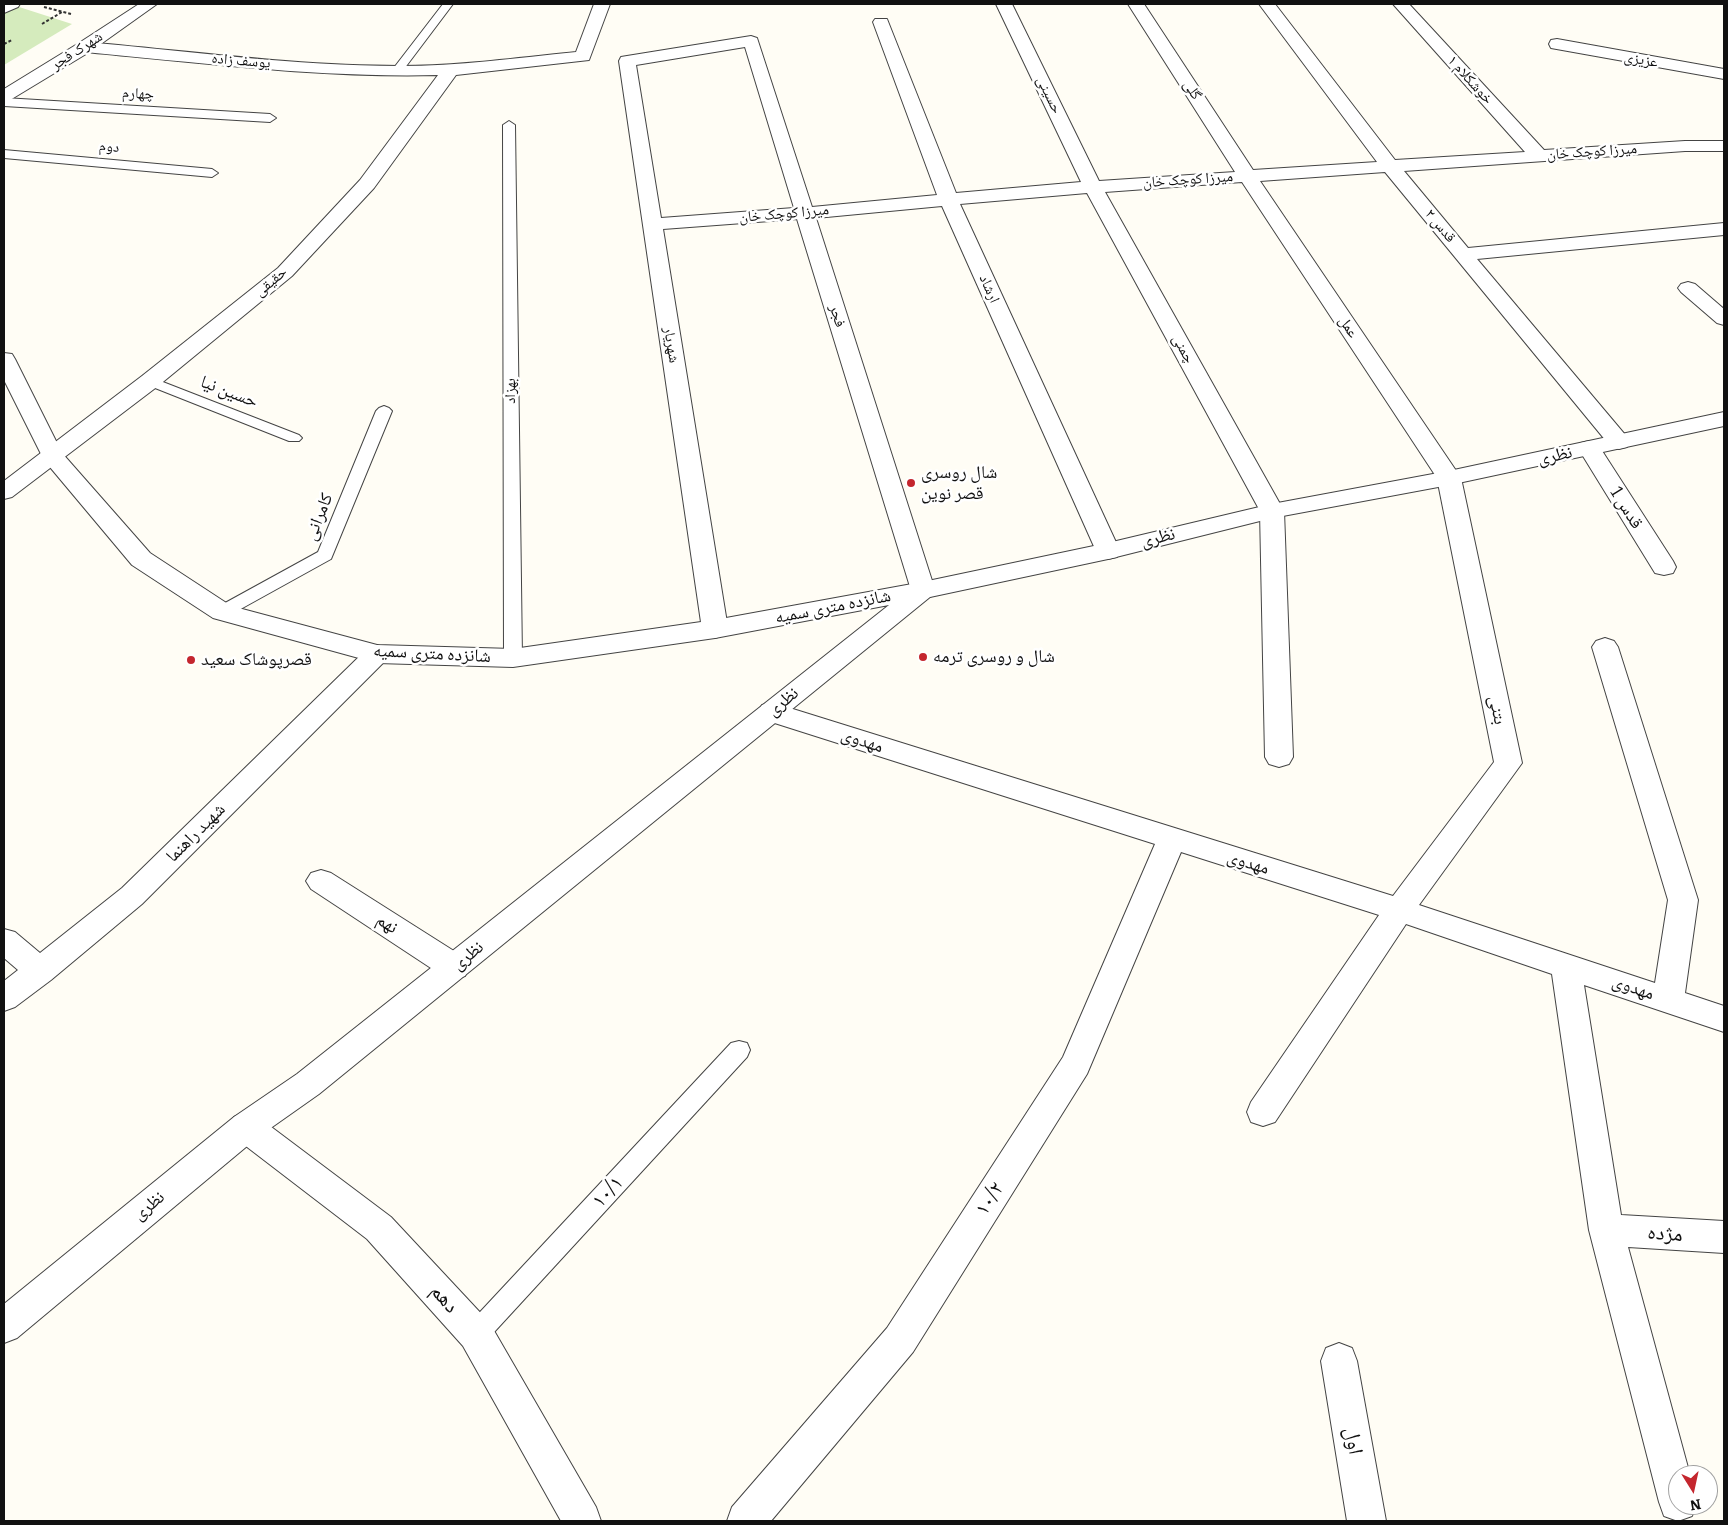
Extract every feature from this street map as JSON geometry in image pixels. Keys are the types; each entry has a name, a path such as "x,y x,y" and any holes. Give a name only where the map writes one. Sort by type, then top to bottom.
{"street":[{"path":"4,8 12,4"},
{"name":"شهرک فجر","path":"4,96 85,47 149,4"},
{"name":"یوسف زاده","path":"85,47 319,68 397,71 451,70 583,56 602,4"},
{"name":"حسینی","path":"1004,4 1093,187"},
{"name":"گلی","path":"1136,4 1247,176"},
{"name":"قدس ۲","path":"1267,4 1390,166 1619,442"},
{"name":"خوشکلام ۱","path":"1401,4 1540,156"},
{"name":"ارشاد","path":"881,22 948,198 1108,550"},
{"name":"فجر","path":"627,61 751,41 923,590"},
{"name":"عزیزی","path":"1557,44 1724,74"},
{"name":"شهریار","path":"627,61 715,629"},
{"name":"حقیقی","path":"4,492 150,382 285,272 367,184 451,70"},
{"name":"میرزا کوچک خان","path":"652,224 805,213 948,198 1093,187 1685,146 1724,146"},
{"name":"عمل","path":"1247,176 1449,478"},
{"name":"چمنی","path":"1093,187 1272,511"},
{"path":"1463,254 1724,229"},
{"path":"1688,288 1724,319"},
{"name":"شانزده متری سمیه","path":"4,360 52,455 141,559 222,612 376,654 513,658 715,629 923,590"},
{"name":"نظری","path":"4,1326 246,1127 308,1084 923,590 1108,550 1272,511 1449,478 1724,419"},
{"name":"قدس 1","path":"1589,448 1664,567"},
{"name":"بتنی","path":"1263,1112 1399,910 1508,763 1449,478"},
{"path":"1272,511 1278,757"},
{"path":"1605,647 1683,900 1668,1000"},
{"name":"شهید راهنما","path":"4,998 132,896 376,654"},
{"name":"مهدوی","path":"771,712 1399,910 1724,1019"},
{"name":"۱۰/۲","path":"746,1521 900,1340 1076,1064 1172,839"},
{"name":"نهم","path":"321,881 454,967"},
{"path":"4,941 40,971"},
{"path":"1566,966 1606,1230 1668,1465"},
{"name":"دهم","path":"246,1127 379,1228 476,1334 582,1521"},
{"name":"مژده","path":"1606,1230 1724,1238"},
{"name":"اول","path":"1340,1360 1367,1521"}],"lane":[{"path":"397,71 448,4"},
{"name":"چهارم","path":"4,102 270,118"},
{"name":"بهزاد","path":"509,125 513,658"},
{"name":"دوم","path":"4,154 212,173"},
{"name":"حسین نیا","path":"150,382 294,438"},
{"name":"کامرانی","path":"222,612 325,555 384,412"},
{"name":"۱۰/۱","path":"476,1334 740,1050"}],"green space":[{"path":"16,6 72,24 4,65 4,12"}],"place":[{"name":"شال روسری قصر نوین","path":"911,483"},
{"name":"شال و روسری ترمه","path":"923,657"},
{"name":"قصرپوشاک سعید","path":"191,660"}]}
